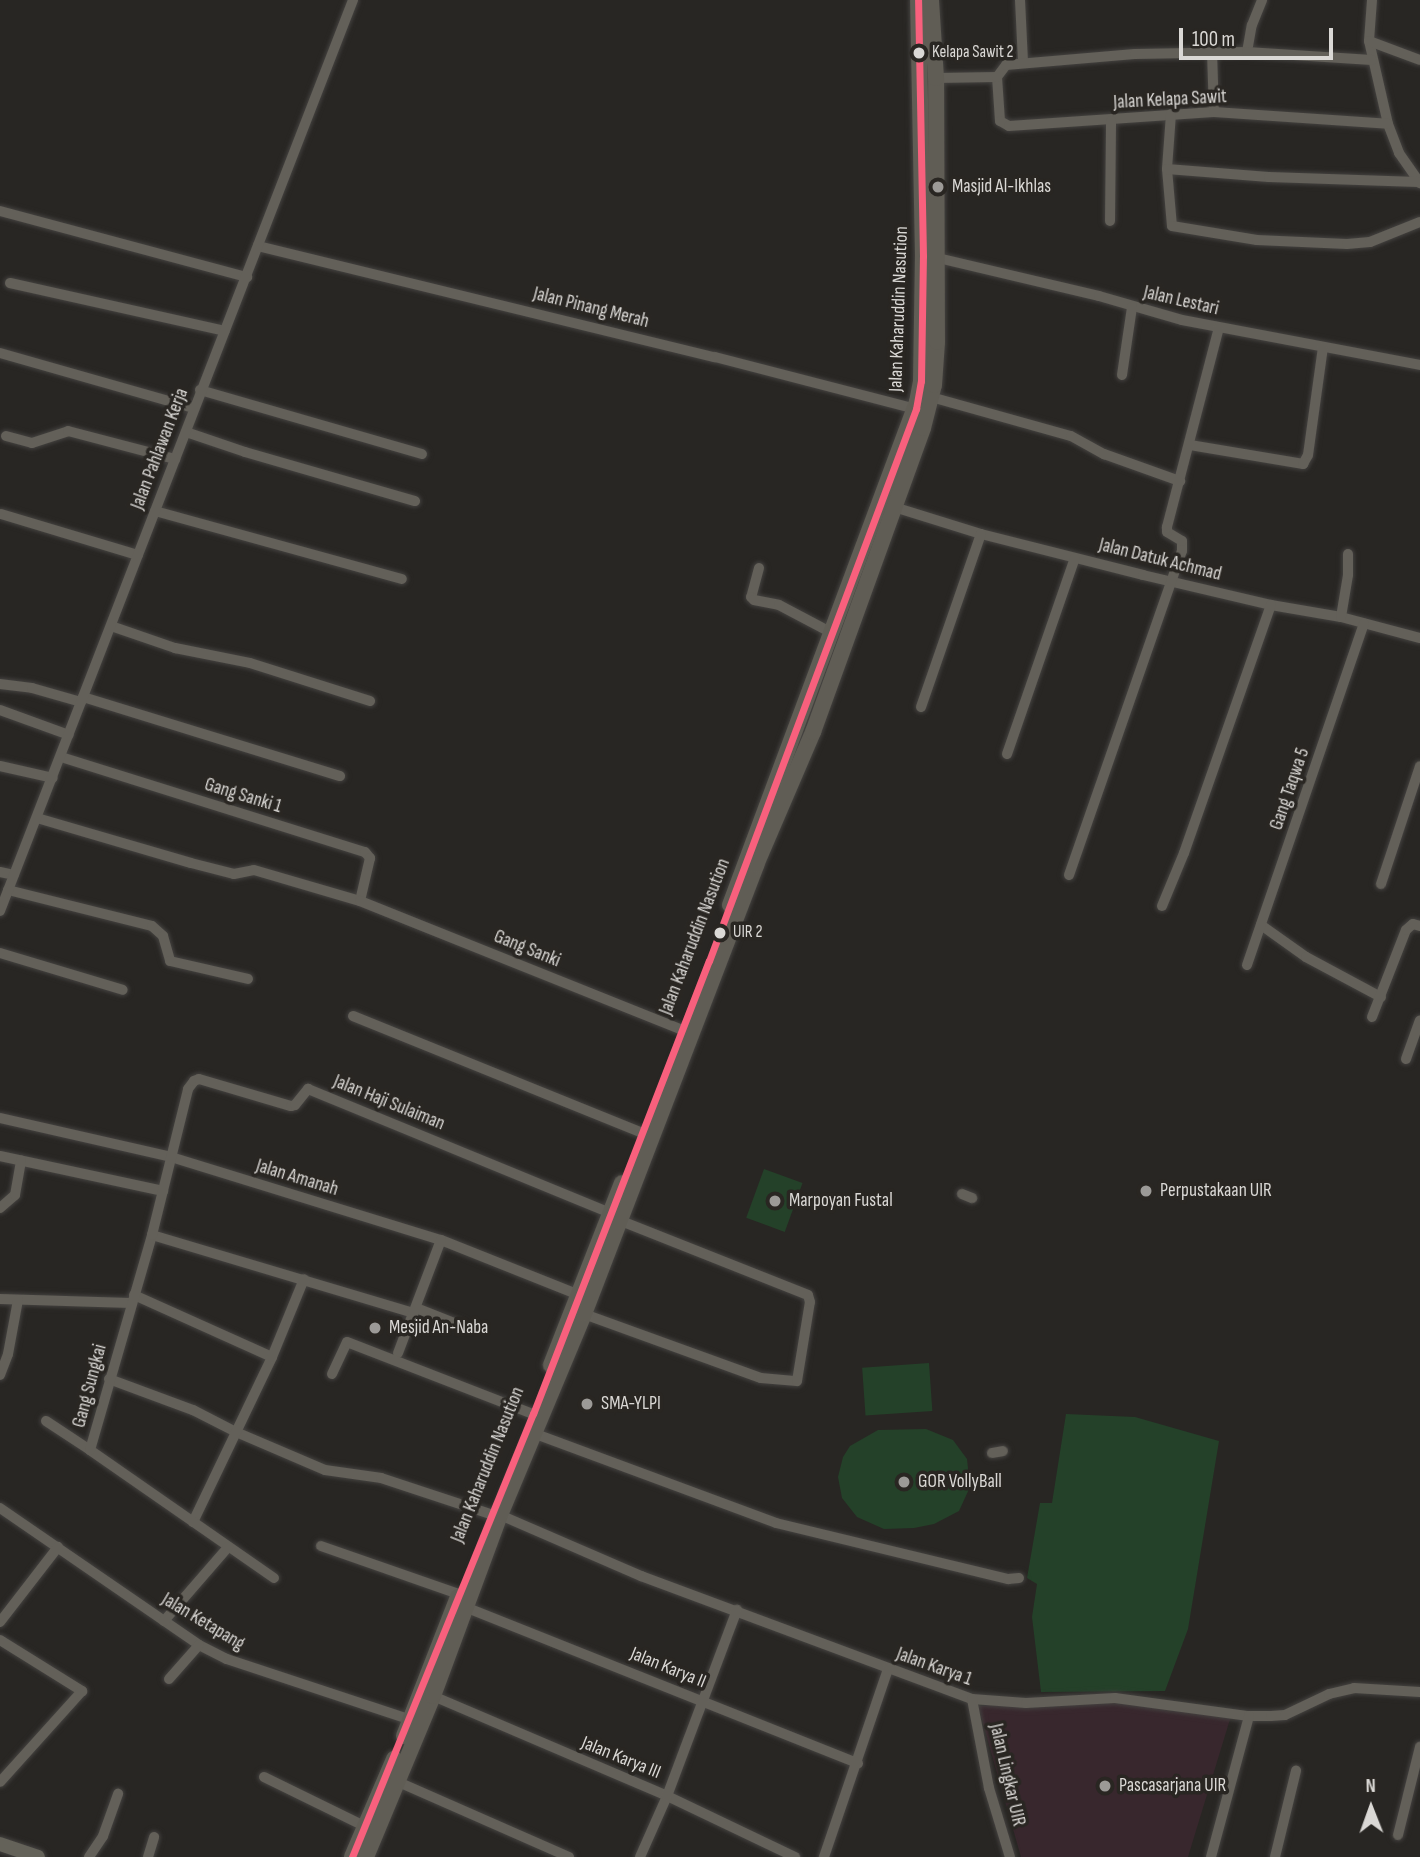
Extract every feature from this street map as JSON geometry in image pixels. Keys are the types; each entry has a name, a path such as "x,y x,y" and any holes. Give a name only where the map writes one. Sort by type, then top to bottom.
{"highway":[{"name":"Jalan Kaharuddin Nasution","path":"646,1135 682,1030 916,409 921,381 923,256 918,0"},
{"name":"Jalan Kaharuddin Nasution","path":"495,1514 533,1433 583,1314 615,1216 646,1135 848,638 932,397 935,374 937,258 936,78 931,0"},
{"path":"832,633 848,638"},
{"name":"Jalan Kaharuddin Nasution","path":"352,1857 462,1600 577,1294 615,1216"},
{"name":"Jalan Kaharuddin Nasution","path":"366,1857 433,1696 448,1634"}],"main road":[{"path":"5,1849 38,1857"}],"street":[{"name":"Jalan Pahlawan Kerja","path":"0,911 186,432 192,408 247,277 353,0"},
{"path":"1020,0 1023,62"},
{"path":"1247,52 1252,25 1262,0"},
{"path":"1373,0 1369,41 1388,124 1399,153 1419,182"},
{"path":"1369,41 1420,60"},
{"path":"936,78 997,77 1003,66 1023,62 1212,52 1372,60"},
{"path":"1212,52 1214,112"},
{"name":"Jalan Kelapa Sawit","path":"997,77 1000,121 1004,125 1111,121 1214,112 1388,124"},
{"path":"1171,114 1167,169 1170,224 1174,227 1257,240 1346,244 1370,242 1420,222"},
{"path":"1110,221 1111,121"},
{"path":"1167,169 1269,177 1419,182"},
{"path":"0,211 247,277"},
{"name":"Jalan Pinang Merah","path":"258,246 715,356 916,409"},
{"name":"Jalan Lestari","path":"937,258 1099,296 1132,307 1219,328 1420,365"},
{"path":"10,283 225,331"},
{"path":"1122,374 1132,307"},
{"path":"1069,875 1172,581 1182,543 1167,532 1167,527 1219,328"},
{"path":"1190,445 1303,464 1307,455 1323,347"},
{"path":"0,353 192,408"},
{"path":"200,390 422,454"},
{"path":"932,397 1071,436 1104,454 1180,481"},
{"path":"6,436 37,443 68,431 175,459"},
{"path":"186,432 245,452 415,501"},
{"name":"Jalan Datuk Achmad","path":"894,507 981,534 1075,558 1270,605 1341,617 1420,638"},
{"path":"155,511 402,579"},
{"path":"1,514 138,555"},
{"path":"921,707 981,534"},
{"path":"1341,617 1348,575 1348,554"},
{"path":"1007,754 1075,558"},
{"path":"759,568 751,597 754,600 779,605 832,633"},
{"path":"1162,906 1184,853 1270,605"},
{"name":"Gang Taqwa 5","path":"1247,965 1364,623"},
{"path":"111,625 175,648 250,663 370,701"},
{"path":"0,684 32,688 82,700 340,776"},
{"path":"0,710 69,735"},
{"name":"Gang Sanki 1","path":"61,757 365,852 370,858 360,901"},
{"path":"0,766 53,778"},
{"path":"1381,884 1420,766"},
{"name":"Gang Sanki","path":"37,818 191,863 234,874 254,870 360,901 682,1030"},
{"path":"0,872 15,875"},
{"path":"8,890 152,926 163,936 170,961 248,979"},
{"path":"1261,925 1306,957 1381,997"},
{"path":"1372,1017 1406,930 1411,925 1420,926"},
{"path":"0,953 123,990"},
{"path":"353,1016 646,1135"},
{"path":"1406,1059 1420,1020"},
{"name":"Jalan Haji Sulaiman","path":"170,1157 188,1089 197,1080 291,1106 295,1105 308,1089 615,1216"},
{"name":"Jalan Amanah","path":"0,1118 170,1157 441,1240 577,1294"},
{"path":"0,1156 163,1191"},
{"name":"Gang Sungkai","path":"170,1157 152,1235 90,1450 274,1578"},
{"path":"0,1208 15,1195 21,1161"},
{"path":"583,1314 761,1378 797,1381 810,1302 808,1295 615,1216"},
{"path":"152,1235 462,1326"},
{"path":"397,1356 441,1240"},
{"path":"193,1522 272,1357 304,1279"},
{"path":"0,1299 133,1299 272,1357"},
{"path":"0,1376 8,1354 18,1300"},
{"path":"332,1374 345,1342 397,1356 533,1414"},
{"name":"Jalan Karya 1","path":"109,1379 193,1410 236,1432 325,1470 381,1478 495,1514 641,1576 972,1699 1026,1703 1115,1698 1249,1716 1285,1715 1329,1694 1354,1689 1420,1692"},
{"path":"46,1421 90,1450"},
{"path":"533,1433 776,1523 1008,1579 1019,1578"},
{"name":"Jalan Ketapang","path":"0,1508 199,1645 243,1666 411,1720"},
{"name":"Jalan Karya II","path":"321,1546 462,1600 702,1699 770,1731 858,1763"},
{"path":"0,1622 58,1547"},
{"path":"164,1620 228,1547"},
{"path":"640,1857 667,1796 737,1610"},
{"path":"0,1640 82,1690 0,1782"},
{"path":"169,1679 199,1645"},
{"path":"824,1857 888,1669"},
{"name":"Jalan Karya III","path":"433,1696 667,1796 795,1857"},
{"name":"Jalan Lingkar UIR","path":"972,1699 989,1788 1010,1857"},
{"path":"1211,1857 1249,1716"},
{"path":"1398,1835 1420,1747"},
{"path":"1275,1857 1296,1771"},
{"path":"264,1777 365,1826"},
{"path":"396,1781 569,1857"},
{"path":"89,1857 103,1836 118,1794"},
{"path":"149,1857 154,1838"}],"shaded area":[{"name":"Pascasarjana UIR","path":"1115,1698 1231,1716 1188,1857 1021,1857 978,1706"}],"green space":[{"name":"Marpoyan Fustal","path":"764,1169 803,1183 785,1232 746,1218"},
{"path":"929,1363 932,1411 866,1416 862,1368"},
{"path":"1066,1414 1135,1417 1219,1441 1188,1629 1165,1691 1041,1692 1032,1617 1037,1584 1027,1578 1040,1503 1052,1503"},
{"name":"GOR VollyBall","path":"926,1429 953,1440 967,1459 970,1487 959,1511 934,1524 914,1528 884,1529 857,1517 842,1498 838,1477 843,1457 850,1446 878,1430"}],"transit line":[{"name":"1","path":"352,1857 533,1414 709,961 916,409 921,381 923,256 918,0"}],"place":[{"name":"Kelapa Sawit 2","path":"919,53"},
{"name":"Masjid Al-Ikhlas","path":"938,187"},
{"name":"UIR 2","path":"720,933"},
{"name":"Perpustakaan UIR","path":"1146,1191"},
{"name":"Marpoyan Fustal","path":"775,1201"},
{"name":"Mesjid An-Naba","path":"375,1328"},
{"name":"SMA-YLPI","path":"587,1404"},
{"name":"GOR VollyBall","path":"904,1482"},
{"name":"Pascasarjana UIR","path":"1105,1786"}]}
